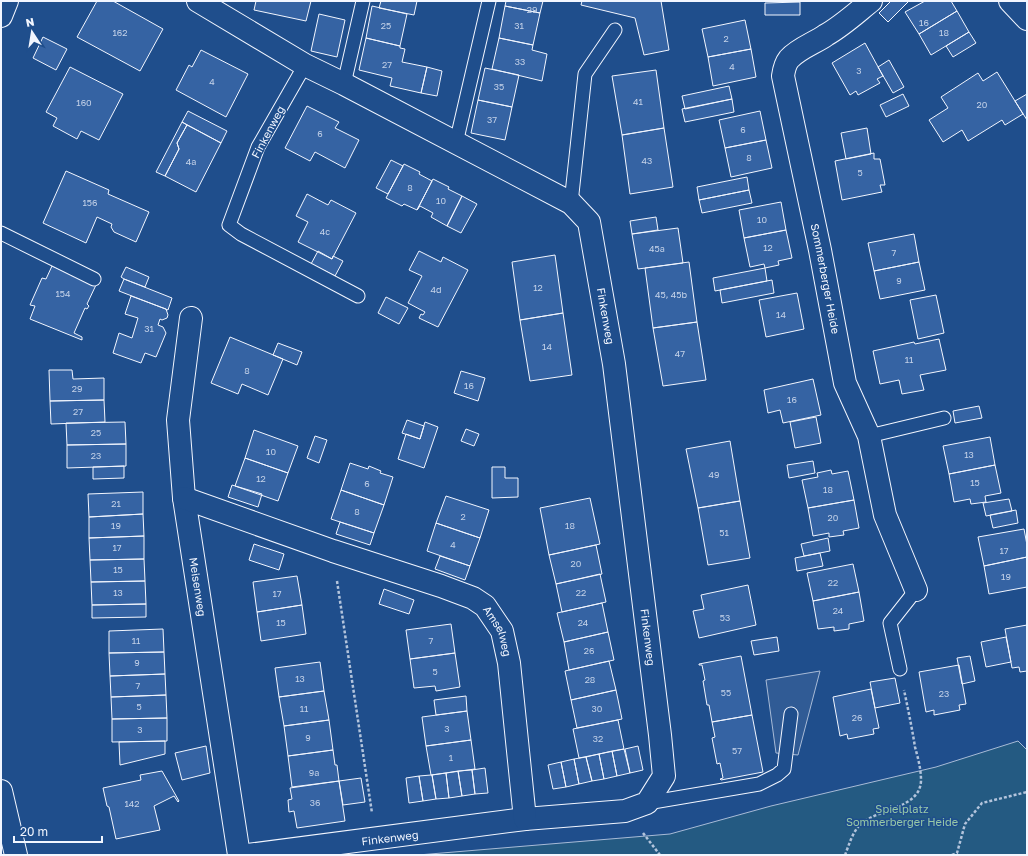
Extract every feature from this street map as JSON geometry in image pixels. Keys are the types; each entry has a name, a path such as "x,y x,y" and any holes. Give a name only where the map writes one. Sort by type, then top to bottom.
{"street":[{"path":"1,16 7,1"},
{"name":"Sommerberger Heide","path":"871,1 827,35 795,53 784,67 783,76 820,250 845,383 869,436 885,515 916,590"},
{"path":"1010,1 1027,20"},
{"name":"Finkenweg","path":"210,4 306,65 571,203 589,222 614,364 664,776 647,802 625,811 525,819 376,840 248,855"},
{"name":"Meisenweg","path":"191,318 178,420 184,498 238,855"},
{"name":"Amselweg","path":"184,498 333,551 454,591 473,598 485,606 502,631 509,663 525,819"},
{"path":"1,791 16,855"}],"lane":[{"path":"344,84 363,1"},
{"path":"456,143 489,1"},
{"path":"571,203 585,74 615,30"},
{"name":"Finkenweg","path":"306,65 258,148 229,225 241,234 358,296"},
{"path":"1,233 94,279"},
{"path":"869,436 944,418"},
{"path":"900,669 890,623 916,590"},
{"path":"647,802 759,784 777,775 784,769 791,714"}],"path":[{"path":"333,551 376,840"},
{"path":"845,855 853,835 861,823 905,804 913,798 921,782 900,669"},
{"path":"952,855 957,853 965,824 982,803 1027,792"}],"green space":[{"name":"Spielplatz Sommerberger Heide","path":"1018,741 1027,750 1027,855 418,855 670,834 771,806 936,767"}],"shaded area":[{"path":"820,671 798,755 776,753 766,680"}],"building":[{"path":"97,1 113,1 163,29 140,71 77,37"},
{"path":"256,1 311,1 306,21 254,10"},
{"path":"381,1 417,1 414,15 379,8"},
{"path":"506,1 543,1 540,13 505,6"},
{"path":"582,1 661,1 669,50 644,55 635,18 581,5"},
{"path":"891,1 909,1 888,22 879,13"},
{"path":"925,1 951,1 957,11 919,34 905,12"},
{"path":"800,2 800,15 765,15 765,3"},
{"path":"372,6 407,14 400,46 366,38"},
{"path":"505,6 540,13 533,45 499,38"},
{"path":"957,11 969,32 931,55 919,34"},
{"path":"319,14 345,20 337,57 311,51"},
{"path":"745,20 751,49 708,57 702,29"},
{"path":"969,32 976,43 953,57 946,46"},
{"path":"43,37 67,49 56,70 33,58"},
{"path":"366,38 400,46 400,48 405,49 402,62 427,67 421,93 390,86 392,78 359,70"},
{"path":"499,38 533,45 532,50 547,54 542,81 492,69"},
{"path":"865,43 883,76 877,79 880,83 858,95 856,91 850,95 832,63"},
{"path":"751,49 756,77 713,86 708,57"},
{"path":"201,50 248,74 226,117 176,90 189,65 192,67"},
{"path":"889,60 904,87 893,93 878,67"},
{"path":"70,67 123,94 99,140 81,131 77,139 53,126 57,118 46,112"},
{"path":"427,67 442,71 437,96 421,93"},
{"path":"485,68 519,75 512,107 478,100"},
{"path":"656,70 664,128 622,135 612,76"},
{"path":"997,72 1023,114 1005,125 1002,120 968,141 962,130 943,142 929,120 948,108 941,97 978,73 983,81"},
{"path":"729,86 732,99 685,109 682,96"},
{"path":"903,94 909,106 886,117 880,105"},
{"path":"1027,94 1027,120 1015,101"},
{"path":"732,99 734,112 685,122 682,109"},
{"path":"478,100 512,107 505,140 471,133"},
{"path":"307,106 339,122 335,128 359,140 345,168 315,152 310,161 285,148"},
{"path":"188,111 227,131 221,143 182,122"},
{"path":"760,111 766,140 725,148 719,120"},
{"path":"182,122 187,125 177,143 179,149 165,176 156,172"},
{"path":"187,125 221,143 196,192 165,176 179,149 177,143"},
{"path":"664,128 673,187 630,194 622,135"},
{"path":"867,128 871,154 846,159 841,133"},
{"path":"766,140 772,168 731,177 725,148"},
{"path":"874,153 874,159 880,159 885,185 880,185 882,192 842,200 835,161"},
{"path":"391,160 403,166 388,194 376,188"},
{"path":"404,164 420,172 419,174 432,181 417,210 404,204 402,206 386,198"},
{"path":"66,171 109,190 108,194 149,212 136,242 114,232 111,227 112,224 97,217 86,243 43,223"},
{"path":"747,177 749,190 699,200 697,187"},
{"path":"433,179 462,196 447,226 431,217 433,213 420,206 417,210"},
{"path":"749,190 752,203 702,213 699,200"},
{"path":"307,194 328,205 331,200 356,213 332,259 298,242 308,222 296,216"},
{"path":"462,196 477,204 461,233 447,226"},
{"path":"781,202 786,230 744,238 739,210"},
{"path":"656,217 658,230 632,234 630,221"},
{"path":"678,228 683,263 638,269 632,234"},
{"path":"786,230 792,258 778,261 779,265 765,268 764,264 750,267 744,238"},
{"path":"914,234 919,262 874,271 868,243"},
{"path":"318,251 332,259 333,256 343,261 335,276 311,264"},
{"path":"419,251 441,262 443,257 468,270 438,327 419,318 421,314 423,315 425,312 408,303 422,276 409,270"},
{"path":"555,255 563,313 520,320 512,262"},
{"path":"689,262 697,322 653,328 645,268"},
{"path":"919,262 925,290 880,299 874,271"},
{"path":"52,266 96,285 87,304 89,306 87,309 85,308 74,333 82,337 82,340 30,319 35,306 30,305 42,278 46,279"},
{"path":"126,267 149,277 145,287 121,277"},
{"path":"765,268 767,281 715,291 713,278"},
{"path":"124,279 172,298 168,310 119,291"},
{"path":"772,280 774,293 722,303 720,290"},
{"path":"797,293 804,329 766,337 759,300"},
{"path":"936,295 944,333 918,339 910,300"},
{"path":"131,296 166,309 168,315 167,318 162,320 160,319 158,325 163,327 166,333 156,357 145,353 141,363 113,353 119,333 132,338 138,318 125,314"},
{"path":"386,297 408,308 399,324 378,313"},
{"path":"563,313 572,375 530,381 520,320"},
{"path":"697,322 706,380 663,386 653,328"},
{"path":"230,337 283,359 268,395 242,384 238,394 211,383"},
{"path":"939,339 946,370 920,375 924,390 902,394 899,380 880,384 873,351 914,342 915,344"},
{"path":"278,343 302,352 297,365 273,355"},
{"path":"49,370 72,370 73,379 104,378 104,400 50,401"},
{"path":"461,371 485,378 478,401 454,393"},
{"path":"813,379 821,415 783,423 780,410 768,413 764,390"},
{"path":"104,400 105,422 51,424 50,401"},
{"path":"979,406 982,418 955,423 953,411"},
{"path":"816,417 821,443 795,448 790,422"},
{"path":"407,420 424,426 420,439 402,433"},
{"path":"125,422 126,444 67,445 66,423"},
{"path":"425,422 438,427 424,468 398,459 406,434 420,439"},
{"path":"466,429 479,434 474,446 461,441"},
{"path":"254,430 298,446 288,473 245,458"},
{"path":"315,436 327,440 319,463 307,458"},
{"path":"990,437 995,465 949,474 943,446"},
{"path":"730,441 740,501 698,508 686,449"},
{"path":"126,444 126,466 67,468 67,445"},
{"path":"245,458 288,473 278,501 235,486"},
{"path":"813,461 815,473 789,478 787,465"},
{"path":"350,463 368,469 369,466 381,471 380,473 393,477 384,505 341,490"},
{"path":"995,465 1001,493 985,496 986,502 971,504 970,499 954,502 949,474"},
{"path":"124,466 124,478 93,479 93,467"},
{"path":"492,467 505,467 505,478 518,478 518,497 492,498"},
{"path":"831,470 832,474 848,471 854,500 808,508 802,480 818,477 817,473"},
{"path":"232,485 262,494 258,507 228,497"},
{"path":"341,490 384,505 374,533 331,519"},
{"path":"143,492 143,514 89,517 88,494"},
{"path":"446,496 489,510 480,538 436,523"},
{"path":"590,498 600,544 549,555 540,508"},
{"path":"1009,499 1012,511 986,516 983,503"},
{"path":"854,500 859,528 843,531 844,535 829,537 829,533 813,536 808,508"},
{"path":"740,501 750,558 708,565 698,508"},
{"path":"1016,510 1018,523 993,528 990,515"},
{"path":"143,514 144,536 89,538 89,517"},
{"path":"340,522 374,533 370,545 336,534"},
{"path":"436,523 480,538 470,566 427,551"},
{"path":"1024,529 1027,545 1027,557 984,566 978,537"},
{"path":"144,536 144,559 90,560 89,538"},
{"path":"828,538 830,551 804,556 801,544"},
{"path":"254,544 284,554 279,570 249,560"},
{"path":"596,545 602,574 556,584 549,555"},
{"path":"820,553 823,566 797,571 795,558"},
{"path":"440,556 470,566 465,580 435,569"},
{"path":"1027,557 1027,587 989,594 984,566"},
{"path":"144,559 145,581 91,582 90,560"},
{"path":"853,564 859,592 813,601 807,573"},
{"path":"600,574 606,602 562,612 556,584"},
{"path":"297,576 302,605 257,612 253,582"},
{"path":"145,581 146,604 92,605 91,582"},
{"path":"748,585 756,625 699,638 693,611 704,609 701,595"},
{"path":"384,589 414,600 409,614 379,604"},
{"path":"859,592 864,621 849,624 849,629 834,631 834,627 818,629 813,601"},
{"path":"602,603 608,632 564,642 557,613"},
{"path":"146,604 146,617 92,618 92,605"},
{"path":"302,605 306,634 261,641 257,612"},
{"path":"451,624 455,653 410,659 406,630"},
{"path":"1027,625 1027,671 1020,672 1019,667 1012,668 1005,629"},
{"path":"163,629 164,652 109,653 109,631"},
{"path":"608,632 614,660 569,670 564,642"},
{"path":"777,637 779,651 754,655 751,641"},
{"path":"1006,637 1011,662 986,667 981,642"},
{"path":"164,652 165,674 110,676 109,653"},
{"path":"455,653 460,687 436,691 435,686 414,688 410,659"},
{"path":"741,656 752,715 712,722 709,705 707,705 702,665 699,664"},
{"path":"970,656 975,681 962,684 957,658"},
{"path":"609,661 616,690 571,700 565,671"},
{"path":"320,662 324,691 279,697 275,668"},
{"path":"959,665 966,704 959,705 960,710 934,715 934,710 926,712 919,672"},
{"path":"165,674 166,695 111,697 110,676"},
{"path":"895,678 900,703 875,708 870,682"},
{"path":"871,689 879,728 873,729 874,734 848,739 847,734 840,736 833,697"},
{"path":"616,690 622,719 577,728 571,700"},
{"path":"324,691 329,720 284,726 279,697"},
{"path":"166,695 167,718 112,719 111,697"},
{"path":"466,696 467,711 436,715 434,700"},
{"path":"467,711 471,740 426,746 422,717"},
{"path":"752,715 763,772 721,780 720,779 723,778 720,763 717,764 712,738 715,737 712,722"},
{"path":"167,718 167,741 112,742 112,719"},
{"path":"329,720 333,750 288,756 284,726"},
{"path":"618,720 624,749 579,758 573,729"},
{"path":"471,740 475,769 431,775 426,746"},
{"path":"165,741 165,754 120,765 119,742"},
{"path":"206,746 210,773 182,780 175,753"},
{"path":"638,746 643,770 630,773 625,749"},
{"path":"624,749 630,773 617,776 612,751"},
{"path":"333,750 339,781 292,787 288,756"},
{"path":"612,751 617,776 604,779 599,754"},
{"path":"599,754 604,779 592,781 586,757"},
{"path":"586,757 592,781 579,784 574,759"},
{"path":"574,759 579,784 566,787 561,762"},
{"path":"561,762 566,787 553,789 548,765"},
{"path":"485,768 488,793 475,794 472,770"},
{"path":"472,770 475,794 462,796 458,771"},
{"path":"162,771 179,801 178,802 174,796 154,806 160,830 116,839 103,788 141,780 140,775"},
{"path":"458,771 462,796 449,798 446,773"},
{"path":"446,773 449,798 436,799 432,775"},
{"path":"432,775 436,799 423,801 419,776"},
{"path":"419,776 423,801 409,803 406,778"},
{"path":"361,778 365,802 343,805 339,781"},
{"path":"339,781 345,821 297,828 294,811 289,812 288,800 292,799 290,788"}]}
